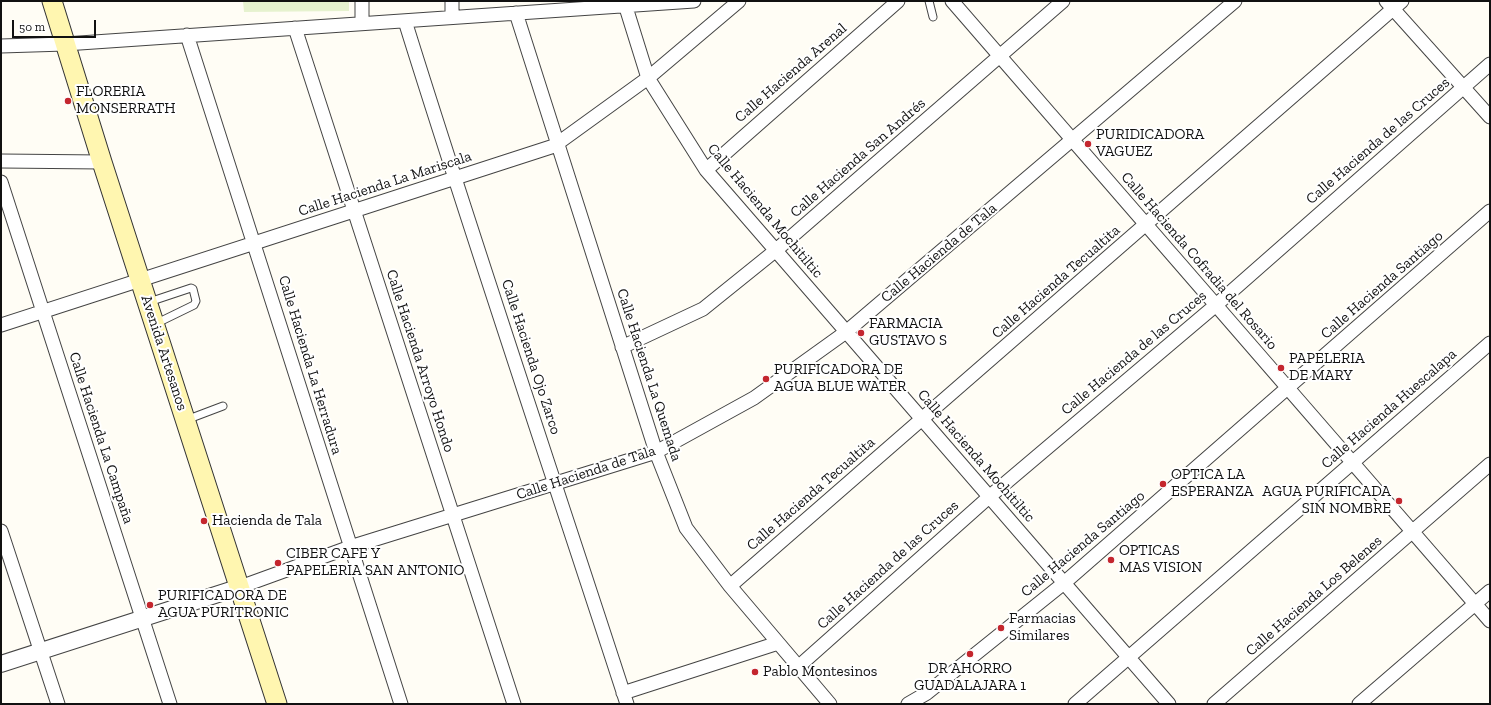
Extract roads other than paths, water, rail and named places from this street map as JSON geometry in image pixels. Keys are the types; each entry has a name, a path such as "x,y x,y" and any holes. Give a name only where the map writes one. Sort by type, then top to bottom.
{"main road":[{"name":"Avenida Artesanos","path":"52,1 102,162 277,704"}],"street":[{"path":"362,1 362,23"},
{"path":"452,1 452,17"},
{"path":"1,46 65,44 516,13 542,6 694,1"},
{"name":"Calle Hacienda La Mariscala","path":"1,325 554,146 648,78 739,1"},
{"name":"Calle Hacienda Arenal","path":"706,170 898,1"},
{"name":"Calle Hacienda Cofradia del Rosario","path":"952,1 1147,224 1412,533 1490,621"},
{"name":"Calle Hacienda San Andrés","path":"622,347 703,309 776,251 1063,1"},
{"name":"Calle Hacienda de Tala","path":"1,664 240,587 350,548 656,452 754,398 846,332 1234,1"},
{"name":"Calle Hacienda Mochitiltic","path":"624,3 648,78 706,170 846,332 923,418 989,497 1169,704"},
{"path":"1394,4 1490,117"},
{"name":"Calle Hacienda Tecualtita","path":"730,586 1147,224 1394,4"},
{"name":"Calle Hacienda La Quemada","path":"516,13 656,452 686,528 730,586 830,704"},
{"name":"Calle Hacienda Ojo Zarco","path":"405,20 454,179 556,484 625,699"},
{"name":"Calle Hacienda Arroyo Hondo","path":"295,28 514,704"},
{"name":"Calle Hacienda La Herradura","path":"187,35 255,243 350,548 401,704"},
{"name":"Calle Hacienda de las Cruces","path":"798,667 989,497 1216,305 1490,64"},
{"path":"1,161 102,162"},
{"name":"Calle Hacienda La Campaña","path":"2,187 170,704"},
{"name":"Calle Hacienda Santiago","path":"908,704 927,693 1064,583 1490,212"},
{"name":"Calle Hacienda Huescalapa","path":"1075,704 1490,343"},
{"name":"Calle Hacienda Los Belenes","path":"1214,704 1490,464"},
{"path":"1,531 58,704"},
{"path":"1359,704 1490,591"},
{"path":"625,699 778,643"}],"lane":[{"path":"929,1 933,17"},
{"path":"148,303 191,288 193,289 196,302 194,305 154,324"},
{"path":"186,420 223,406"}],"place":[{"name":"FLORERIA MONSERRATH","path":"68,101"},
{"name":"PURIDICADORA VAGUEZ","path":"1088,144"},
{"name":"FARMACIA GUSTAVO S","path":"861,333"},
{"name":"PAPELERIA DE MARY","path":"1281,368"},
{"name":"PURIFICADORA DE AGUA BLUE WATER","path":"766,379"},
{"name":"OPTICA LA ESPERANZA","path":"1163,484"},
{"name":"AGUA PURIFICADA SIN NOMBRE","path":"1399,501"},
{"name":"Hacienda de Tala","path":"204,521"},
{"name":"OPTICAS MAS VISION","path":"1111,560"},
{"name":"CIBER CAFE Y PAPELERIA SAN ANTONIO","path":"278,563"},
{"name":"PURIFICADORA DE AGUA PURITRONIC","path":"150,605"},
{"name":"Farmacias Similares","path":"1001,628"},
{"name":"DR AHORRO GUADALAJARA 1","path":"970,654"},
{"name":"Pablo Montesinos","path":"755,672"}]}
